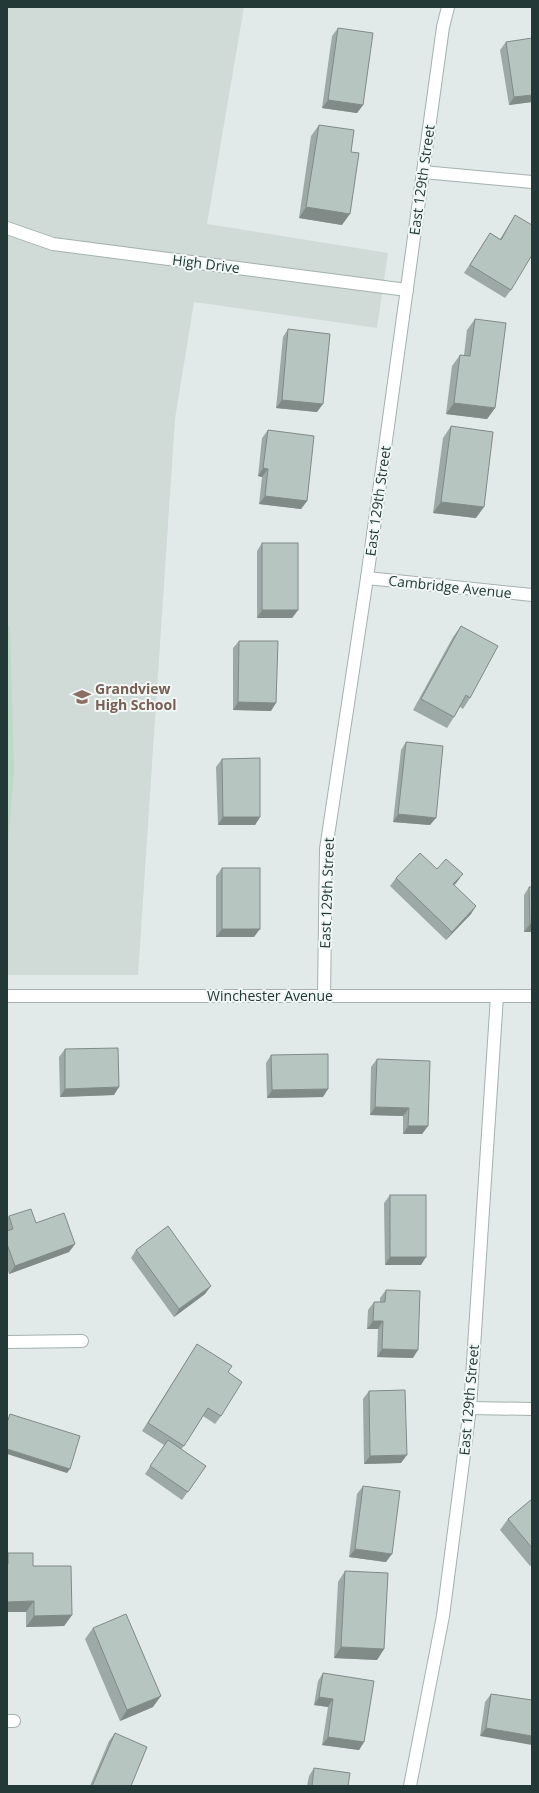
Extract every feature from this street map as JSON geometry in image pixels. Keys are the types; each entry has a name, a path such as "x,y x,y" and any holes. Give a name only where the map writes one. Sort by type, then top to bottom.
{"street":[{"name":"East 129th Street","path":"324,996 326,849 367,578 443,27 448,7"},
{"path":"423,172 532,182"},
{"name":"High Drive","path":"7,228 53,244 407,290"},
{"name":"Cambridge Avenue","path":"367,578 532,595"},
{"name":"Winchester Avenue","path":"7,996 532,996"},
{"name":"East 129th Street","path":"410,1786 443,1616 470,1408 497,996"},
{"path":"7,1342 82,1341"},
{"path":"470,1408 532,1408"}],"shaded area":[{"name":"Grandview High School","path":"7,7 244,7 207,224 388,253 377,328 194,302 175,419 138,975 7,975"}],"green space":[{"path":"7,626 10,626 14,771 7,857"}],"building":[{"path":"338,28 373,33 363,105 328,100"},
{"path":"532,38 532,95 514,97 506,42"},
{"path":"319,125 354,130 351,152 359,153 350,214 306,207"},
{"path":"515,215 532,225 532,255 511,290 470,265 490,233 501,240"},
{"path":"475,319 506,323 495,408 454,403 460,355 470,356"},
{"path":"288,329 330,334 323,404 282,400"},
{"path":"451,426 493,432 484,507 441,502"},
{"path":"268,430 314,436 307,501 265,496 268,469 263,468"},
{"path":"262,543 298,543 298,610 262,610"},
{"path":"461,626 498,646 470,698 466,695 454,717 421,699"},
{"path":"239,641 278,641 276,703 238,702"},
{"path":"406,742 443,746 436,818 398,814"},
{"path":"260,758 260,817 223,817 222,759"},
{"path":"420,853 437,869 446,859 463,874 453,884 476,906 452,932 396,878"},
{"path":"222,868 260,868 260,929 222,929"},
{"path":"529,887 532,887 532,924 530,924"},
{"path":"118,1048 119,1087 65,1089 65,1049"},
{"path":"328,1054 328,1089 272,1090 271,1055"},
{"path":"377,1059 430,1061 428,1126 408,1126 409,1108 375,1107"},
{"path":"390,1195 426,1195 426,1257 390,1257"},
{"path":"31,1209 36,1223 64,1213 75,1244 15,1266 7,1244 7,1231 13,1229 9,1216"},
{"path":"168,1226 211,1286 179,1309 136,1250"},
{"path":"386,1290 420,1291 418,1350 382,1349 383,1321 373,1321 374,1302 385,1302"},
{"path":"197,1344 232,1366 228,1372 242,1382 221,1416 208,1408 184,1446 148,1423"},
{"path":"405,1390 407,1455 370,1456 369,1391"},
{"path":"10,1414 80,1436 70,1469 7,1449 7,1423"},
{"path":"168,1440 206,1466 188,1492 150,1466"},
{"path":"363,1486 400,1491 392,1554 355,1549"},
{"path":"532,1499 532,1548 508,1519"},
{"path":"8,1553 33,1553 33,1566 71,1566 72,1615 34,1616 34,1601 7,1602"},
{"path":"345,1571 388,1573 384,1649 341,1647"},
{"path":"126,1614 161,1696 127,1710 93,1628"},
{"path":"323,1673 374,1681 364,1742 328,1737 333,1699 319,1697"},
{"path":"491,1694 532,1700 532,1736 486,1728"},
{"path":"115,1733 147,1747 131,1786 92,1786"},
{"path":"314,1768 350,1773 348,1786 312,1786"}],"place":[{"name":"Grandview High School","path":"82,697"}]}
